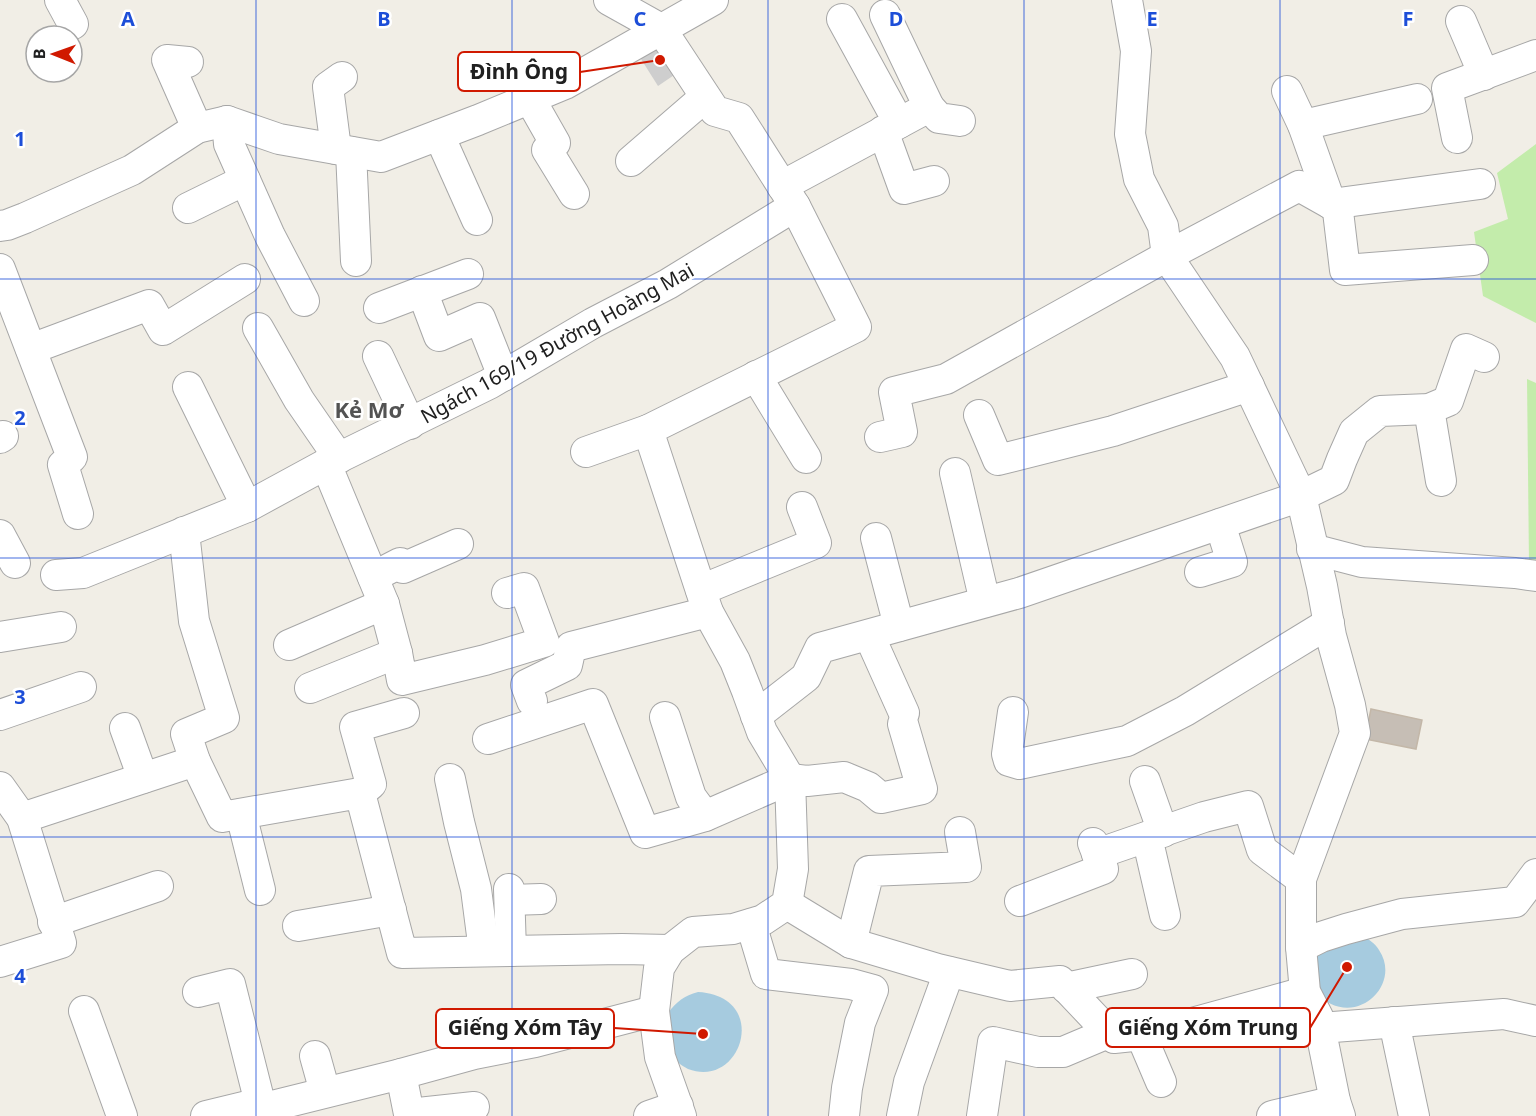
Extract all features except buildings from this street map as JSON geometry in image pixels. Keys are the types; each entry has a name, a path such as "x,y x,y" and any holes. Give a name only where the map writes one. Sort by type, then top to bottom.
{"street":[{"path":"586,452 648,430 856,327 788,196 739,118 715,111 661,29 609,0"},
{"path":"0,226 25,218 132,170 197,128 227,121 279,139 381,157 566,84 713,0"},
{"path":"1127,0 1136,51 1130,134 1139,179 1163,226 1167,256 1235,357 1301,496 1355,733 1300,879 1301,947 1305,993 1318,1017 1338,1109 1272,1116"},
{"path":"885,15 929,107 939,118 960,121"},
{"path":"842,19 891,127 904,189 934,181"},
{"path":"1461,21 1484,75"},
{"path":"1457,138 1447,88 1536,55"},
{"path":"188,62 167,60 197,128"},
{"path":"342,77 328,87 344,150 356,261"},
{"path":"1287,91 1334,204 1345,270 1473,260"},
{"path":"631,161 705,97"},
{"path":"530,99 555,143 547,150 574,194"},
{"path":"1303,125 1417,99"},
{"name":"Ngách 169/19 Đường Hoàng Mai","path":"56,575 83,573 247,507 503,376 593,323 668,284 788,196 891,127 929,107"},
{"path":"227,121 229,144 270,236 304,302"},
{"path":"440,135 477,220"},
{"path":"188,208 245,180"},
{"path":"880,437 902,432 894,392 946,379 1167,256 1299,186 1334,204 1480,184"},
{"path":"0,269 72,457 63,465 78,514"},
{"path":"379,308 468,274"},
{"path":"31,349 149,305 163,330 245,279"},
{"path":"422,291 439,336 480,318 503,376"},
{"path":"258,328 333,461 379,590 397,653 402,680 558,645 704,601 816,543 802,507"},
{"path":"756,716 806,677 820,648 1019,593 1301,496 1334,480 1354,432 1380,411 1429,409 1448,401 1466,349 1484,357"},
{"path":"378,356 410,424"},
{"path":"756,376 806,458"},
{"path":"979,415 998,460 1113,431 1249,386"},
{"path":"188,387 247,507"},
{"path":"1429,409 1441,481"},
{"path":"648,430 704,601 735,661 762,732 790,779 794,869 787,904 763,920 751,924 733,929 693,932 670,950 659,968 654,1011 660,1057 679,1111 649,1116"},
{"path":"955,473 985,602"},
{"path":"1200,572 1232,562 1220,524"},
{"path":"184,532 194,621 224,718 186,734 195,761 222,816 360,793 371,784 355,727 404,713"},
{"path":"876,538 899,626"},
{"path":"289,645 379,590 400,563 403,568 458,544"},
{"path":"1312,549 1362,562 1536,576"},
{"path":"507,593 524,588 558,645 567,665 526,685 532,701"},
{"path":"1013,712 1007,754 1009,761 1019,764 1127,741 1185,711 1329,623"},
{"path":"0,637 61,627"},
{"path":"488,739 593,704 645,833 705,816 790,779 807,781 844,777 868,787 880,798 922,789 903,718 868,635"},
{"path":"310,688 397,653"},
{"path":"0,715 81,687"},
{"path":"665,717 692,797 705,816"},
{"path":"125,728 143,778"},
{"path":"22,818 195,761"},
{"path":"450,780 476,889 497,951"},
{"path":"1145,781 1155,835 1165,915"},
{"path":"1,790 22,818 57,933"},
{"path":"360,793 402,952 670,950"},
{"path":"1020,901 1103,869 1094,844 1155,835 1204,817 1248,806 1262,850 1300,879"},
{"path":"241,814 260,890"},
{"path":"851,943 869,871 966,867 960,832"},
{"path":"0,962 158,886"},
{"path":"1301,947 1321,937 1402,914 1515,902 1531,886"},
{"path":"497,951 509,894 541,899"},
{"path":"787,904 851,943 950,972 1010,986 1060,981 1114,1038 1152,1034 1305,993"},
{"path":"298,926 391,910"},
{"path":"751,924 766,974 851,984 873,990 860,1023 843,1116"},
{"path":"902,1116 909,1082 950,972"},
{"path":"1066,988 1132,974"},
{"path":"198,992 230,984 249,1109"},
{"path":"84,1011 122,1116"},
{"path":"206,1116 320,1101 401,1074 474,1054 535,1042 654,1011"},
{"path":"1320,1028 1504,1014 1536,1022"},
{"path":"1394,1023 1414,1116"},
{"path":"982,1116 993,1042 1038,1052 1063,1052 1108,1033"},
{"path":"1142,1035 1161,1082"},
{"path":"315,1056 320,1101"},
{"path":"401,1074 410,1114 474,1107"}],"shaded area":[{"path":"662,35 683,69 658,86 636,51"}],"green space":[{"path":"1536,144 1536,323 1483,296 1474,232 1508,219 1497,173"},
{"path":"1527,379 1536,383 1536,566 1529,565"}],"water":[{"path":"1362,935 1377,948 1384,962 1385,974 1382,985 1376,995 1356,1007 1344,1008 1331,1004 1320,996 1318,990 1312,965 1317,947"},
{"path":"698,992 721,997 735,1009 741,1024 741,1040 734,1055 723,1066 707,1072 688,1069 676,1061 668,1013 681,1000"}],"place":[{"name":"Đình Ông","path":"660,60"},
{"name":"Giếng Xóm Trung","path":"1347,967"},
{"name":"Giếng Xóm Tây","path":"703,1034"}],"district":[{"name":"Kẻ Mơ","path":"369,409"}]}
